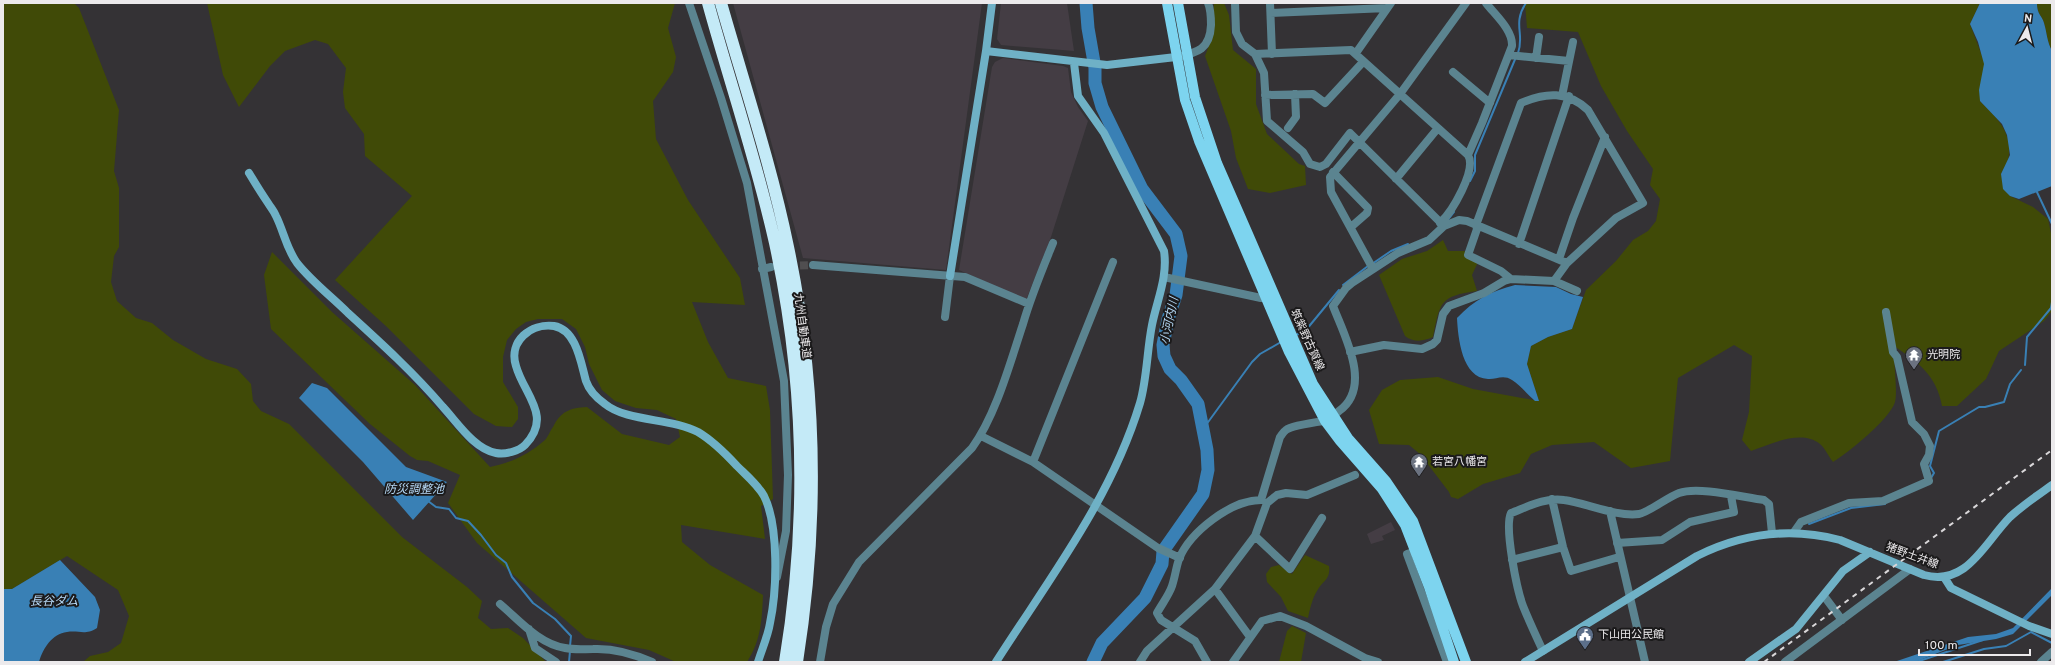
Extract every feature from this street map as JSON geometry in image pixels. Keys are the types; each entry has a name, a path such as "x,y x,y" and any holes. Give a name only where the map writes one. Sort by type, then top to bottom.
{"highway":[{"name":"九州自動車道","path":"708,3 767,208 783,285 796,374 801,464 800,505 795,581 784,662"},
{"name":"九州自動車道","path":"721,3 780,210 796,288 807,362 811,421 813,507 808,586 797,662"}],"main road":[{"name":"筑紫野古賀線","path":"1167,3 1181,56 1216,163 1313,384 1340,441 1382,489 1405,525 1416,551 1454,662"},
{"name":"筑紫野古賀線","path":"1178,3 1185,100 1199,141 1300,376 1329,418 1386,481 1413,521 1466,662"}],"street":[{"path":"689,3 722,98 747,183 784,381 788,475 786,531 775,586 770,624 758,662"},
{"path":"944,317 986,51 992,3"},
{"path":"986,51 1077,63 1107,65 1181,56 1205,47 1210,36 1210,8 1208,3"},
{"path":"1235,3 1236,32 1242,44 1255,54 1264,73 1267,121 1303,152 1310,164 1313,166 1320,167 1326,164 1350,133 1360,141 1442,225"},
{"path":"1270,3 1272,54"},
{"path":"1373,269 1331,192 1329,182 1334,172 1400,94 1466,3"},
{"path":"1468,155 1509,55 1512,38 1486,3"},
{"path":"1271,13 1389,6"},
{"path":"1356,53 1389,6"},
{"path":"1536,58 1539,37"},
{"path":"1519,244 1565,96 1573,42"},
{"path":"1140,662 1147,651 1215,590 1255,536 1280,437 1285,430 1329,418 1344,408 1355,385 1356,372 1333,306 1346,288 1373,269 1398,253 1429,240 1442,225 1452,209 1469,173 1470,159 1468,155 1351,50 1255,54"},
{"path":"1509,55 1569,61"},
{"path":"1265,95 1313,94 1325,103 1363,62"},
{"path":"996,662 1096,507 1122,451 1140,402 1152,325 1167,277 1164,251 1104,132 1078,96 1077,63"},
{"path":"1453,72 1490,103"},
{"path":"1288,128 1296,117 1295,94"},
{"path":"1511,279 1501,271 1468,255 1477,229 1476,225 1521,103 1544,96 1565,96 1578,100 1588,110 1643,203 1616,218 1568,263 1554,281"},
{"path":"1396,179 1438,128"},
{"path":"1559,259 1573,218 1605,137"},
{"path":"1334,172 1368,208 1367,213 1351,227"},
{"path":"249,173 276,214 285,242 296,261 310,277 394,355 430,391 461,428 484,448 497,454 518,451 532,438 536,427 537,416 533,402 515,365 514,349 521,338 528,331 538,326 557,326 570,338 580,357 586,382 604,404 613,410 697,432 722,450 762,493 770,512 774,537 775,586"},
{"path":"1442,225 1459,220 1467,221 1519,244 1568,263"},
{"path":"820,662 826,627 833,604 859,562 972,448 981,436 1005,378 1029,304 1053,243"},
{"path":"1033,462 1113,262"},
{"path":"812,265 965,277 1029,304"},
{"path":"762,269 771,267"},
{"path":"1167,277 1261,298 1266,296"},
{"path":"1350,352 1384,345 1422,349 1427,348 1437,340 1443,314 1449,306 1484,293 1504,281 1511,279 1554,281 1577,291"},
{"path":"1794,532 1801,522 1849,504 1884,501 1929,481 1924,464 1930,446 1924,434 1912,422 1896,357 1893,352 1886,312"},
{"path":"981,436 1033,462 1096,507 1158,548 1178,557"},
{"path":"1207,662 1195,641 1161,620 1156,613 1172,588 1178,557 1189,543 1224,511 1239,503 1250,500 1264,501 1286,493 1307,495 1355,475"},
{"name":"猪野土井線","path":"1749,662 1796,628 1824,596 1843,571 1870,552 1932,577 1944,578 1960,571 1972,562 2012,516 2052,485"},
{"path":"1543,652 1523,607 1512,560 1508,519 1511,513 1552,499 1563,500 1610,511 1640,514 1667,497 1682,492 1698,490 1764,500 1769,504 1772,534"},
{"path":"1617,543 1662,540 1690,522 1734,512 1731,496"},
{"path":"1552,499 1563,547 1571,571 1619,557"},
{"path":"1610,511 1619,557 1644,662"},
{"path":"1255,536 1290,569 1322,518"},
{"path":"1525,662 1712,549 1744,538 1794,532 1812,534 1840,540 1870,552"},
{"path":"1512,560 1563,547"},
{"path":"1416,551 1407,554 1447,662"},
{"path":"1785,662 1910,569"},
{"path":"1944,578 1951,588 2029,626 2052,634"},
{"path":"1215,590 1250,637"},
{"path":"1824,596 1842,620"},
{"path":"500,604 529,629 549,643 564,648 616,651 636,655 652,662"},
{"path":"1233,662 1262,621 1280,616 1306,626 1365,660 1378,662"},
{"path":"529,629 535,648 556,662"},
{"path":"2041,662 2052,652"}],"shaded area":[{"path":"733,3 982,3 946,270 803,258"},
{"path":"1001,3 1067,3 1074,51 1001,45 997,39"},
{"path":"1003,58 1063,66 1068,68 1071,92 1078,107 1088,121 1051,237 1026,300 959,270 992,67 995,62"},
{"path":"1391,522 1395,530 1382,536 1384,540 1371,544 1367,534"}],"green space":[{"path":"3,3 74,3 79,8 119,110 114,171 119,188 119,247 114,256 111,282 117,301 136,318 152,323 173,340 206,359 237,369 251,384 253,401 261,411 289,424 402,537 467,587 482,601 478,618 491,629 508,628 523,638 546,662 83,662 90,656 108,652 121,643 129,616 118,590 67,556 12,589 3,589"},
{"path":"207,3 675,3 668,28 676,57 673,72 653,101 656,139 688,200 740,278 745,305 692,302 708,342 728,378 766,386 770,410 773,499 761,506 765,539 681,525 682,542 710,565 763,595 760,630 752,654 747,662 676,662 649,650 586,638 477,543 448,503 460,475 428,461 417,460 410,456 370,424 271,329 264,275 272,252 332,312 415,385 490,467 512,460 533,450 546,439 559,417 567,411 576,408 587,407 622,434 669,445 680,437 676,419 657,410 636,408 615,401 602,390 589,364 585,347 576,329 562,319 538,319 526,322 516,329 507,340 503,357 503,382 518,407 518,419 512,427 496,426 474,414 387,327 335,280 412,196 365,156 364,134 345,108 343,92 346,68 328,44 315,40 285,51 270,66 239,107 223,75"},
{"path":"1214,3 1224,3 1229,15 1233,50 1256,69 1256,104 1267,134 1299,164 1305,166 1306,185 1270,193 1248,189 1236,158 1231,131 1205,56 1212,38"},
{"path":"1525,3 1980,3 1970,24 1985,64 1980,101 2001,124 2005,131 2009,145 2009,156 2001,174 2010,196 2033,207 2048,219 2052,238 2052,311 2044,321 1999,351 1986,379 1957,406 1942,406 1936,386 1931,378 1918,364 1894,346 1896,397 1892,409 1868,435 1833,462 1820,444 1804,438 1786,439 1751,451 1742,440 1749,412 1752,356 1734,345 1678,378 1670,461 1631,468 1594,442 1552,445 1531,454 1520,473 1483,484 1458,499 1451,497 1449,492 1420,454 1409,445 1379,444 1369,410 1382,390 1400,380 1438,377 1473,389 1539,401 1527,364 1531,346 1548,337 1572,329 1586,290 1616,261 1633,240 1648,231 1656,221 1660,199 1650,185 1653,169 1627,131 1601,86 1578,32 1527,28"},
{"path":"2037,3 2052,3 2052,51 2043,20 2038,10"},
{"path":"1443,240 1448,251 1464,251 1479,260 1472,275 1477,291 1456,295 1449,299 1440,308 1433,337 1426,340 1412,340 1405,336 1379,275 1402,259 1427,251"},
{"path":"1305,555 1329,566 1329,574 1314,597 1308,618 1288,611 1281,597 1267,582 1266,574 1271,567 1279,565 1292,574"},
{"path":"1292,626 1306,633 1301,662 1279,662 1287,631"}],"water":[{"path":"1980,3 2037,3 2052,51 2052,186 2019,199 2010,196 2003,189 2001,174 2010,155 2007,135 2002,124 1980,101 1979,90 1984,64 1978,42 1970,24"},
{"path":"1515,285 1556,287 1571,294 1583,297 1572,329 1548,337 1531,346 1527,364 1539,401 1535,401 1509,378 1502,377 1488,379 1479,377 1472,372 1467,365 1460,346 1457,318 1476,301 1483,297 1498,290"},
{"name":"防災調整池","path":"312,383 327,388 406,467 447,482 413,520 363,462 299,398"},
{"name":"長谷ダム","path":"60,560 95,597 100,610 97,628 89,632 62,633 49,642 39,662 3,662 3,589 12,589"},
{"path":"2052,588 2052,595 2013,634 1996,639 1958,645 1915,662 1894,662 1968,637 1996,634 2013,628"}],"waterway":[{"name":"小河内川","path":"1086,3 1088,28 1095,68 1095,83 1102,107 1142,189 1176,234 1181,256 1176,295 1168,319 1163,345 1164,356 1170,369 1181,380 1198,404 1207,450 1208,470 1203,494 1163,551 1162,564 1145,598 1102,643 1093,662"},
{"path":"1518,53 1520,46 1519,23 1522,10 1526,3"},
{"path":"1470,181 1475,171 1475,155 1516,57"},
{"path":"2036,190 2052,224"},
{"path":"1447,221 1454,212"},
{"path":"1372,264 1391,251 1408,244"},
{"path":"1343,285 1368,266"},
{"path":"1296,335 1306,330 1339,290"},
{"path":"2025,365 2027,337 2051,308 2052,302"},
{"path":"1203,429 1252,362 1260,354 1281,342"},
{"path":"1931,478 1934,473 1930,466 1939,431 1979,407 2004,402 2010,384 2021,370"},
{"path":"428,501 436,507 449,509 456,518 468,521 496,555 506,563 512,577 533,603 555,619 571,636 570,646"},
{"path":"1809,524 1851,508 1885,504"},
{"path":"1943,662 1984,649 2006,646 2031,632 2052,643"},
{"path":"1916,662 1983,640"},
{"path":"569,662 570,651"}],"tunnel":[{"path":"788,266 813,265"}],"railway":[{"path":"1764,662 2052,450"}],"place":[{"name":"光明院","path":"1914,370"},
{"name":"若宮八幡宮","path":"1419,477"},
{"name":"下山田公民館","path":"1585,650"}]}
